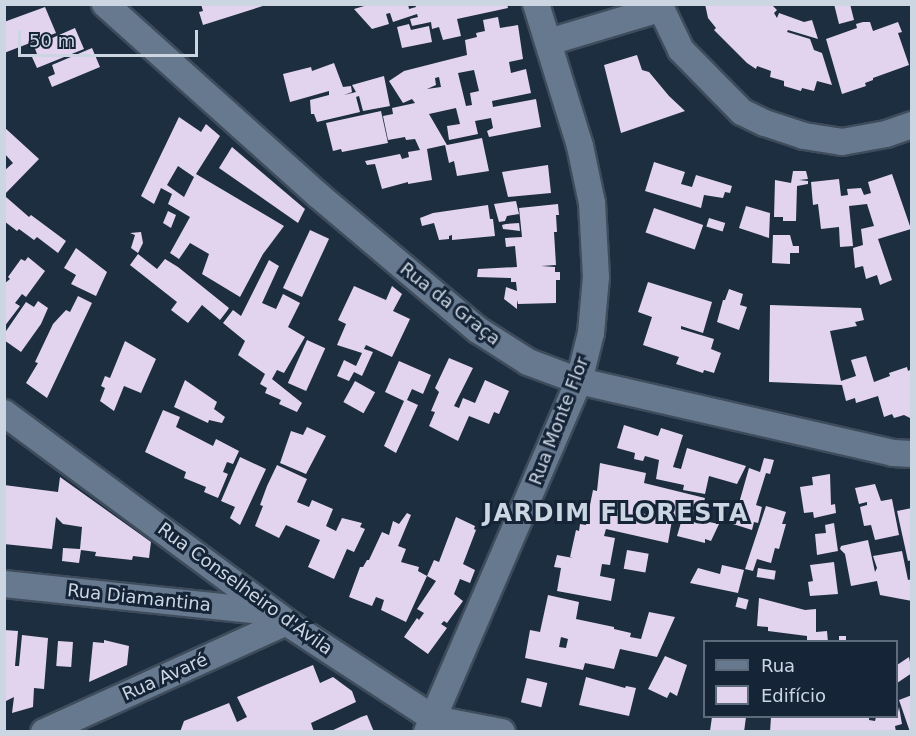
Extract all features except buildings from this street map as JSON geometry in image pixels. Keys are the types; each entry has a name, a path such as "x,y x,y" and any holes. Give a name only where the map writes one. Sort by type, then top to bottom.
{"street":[{"name":"Rua da Graça","path":"105,4 318,195 478,330 528,362 579,381 893,453 912,454"},
{"name":"Rua Monte Flor","path":"430,725 579,381 591,333 596,277 592,203 580,146 536,4"},
{"path":"549,42 659,7 681,50 742,111 765,123 804,136 842,142 886,134 912,125"},
{"name":"Rua Conselheiro d'Ávila","path":"4,413 279,617 430,725 502,732"},
{"name":"Rua Diamantina","path":"4,584 279,617"},
{"name":"Rua Avaré","path":"44,732 279,617"}],"district":[{"name":"JARDIM FLORESTA","path":"616,514"}]}
